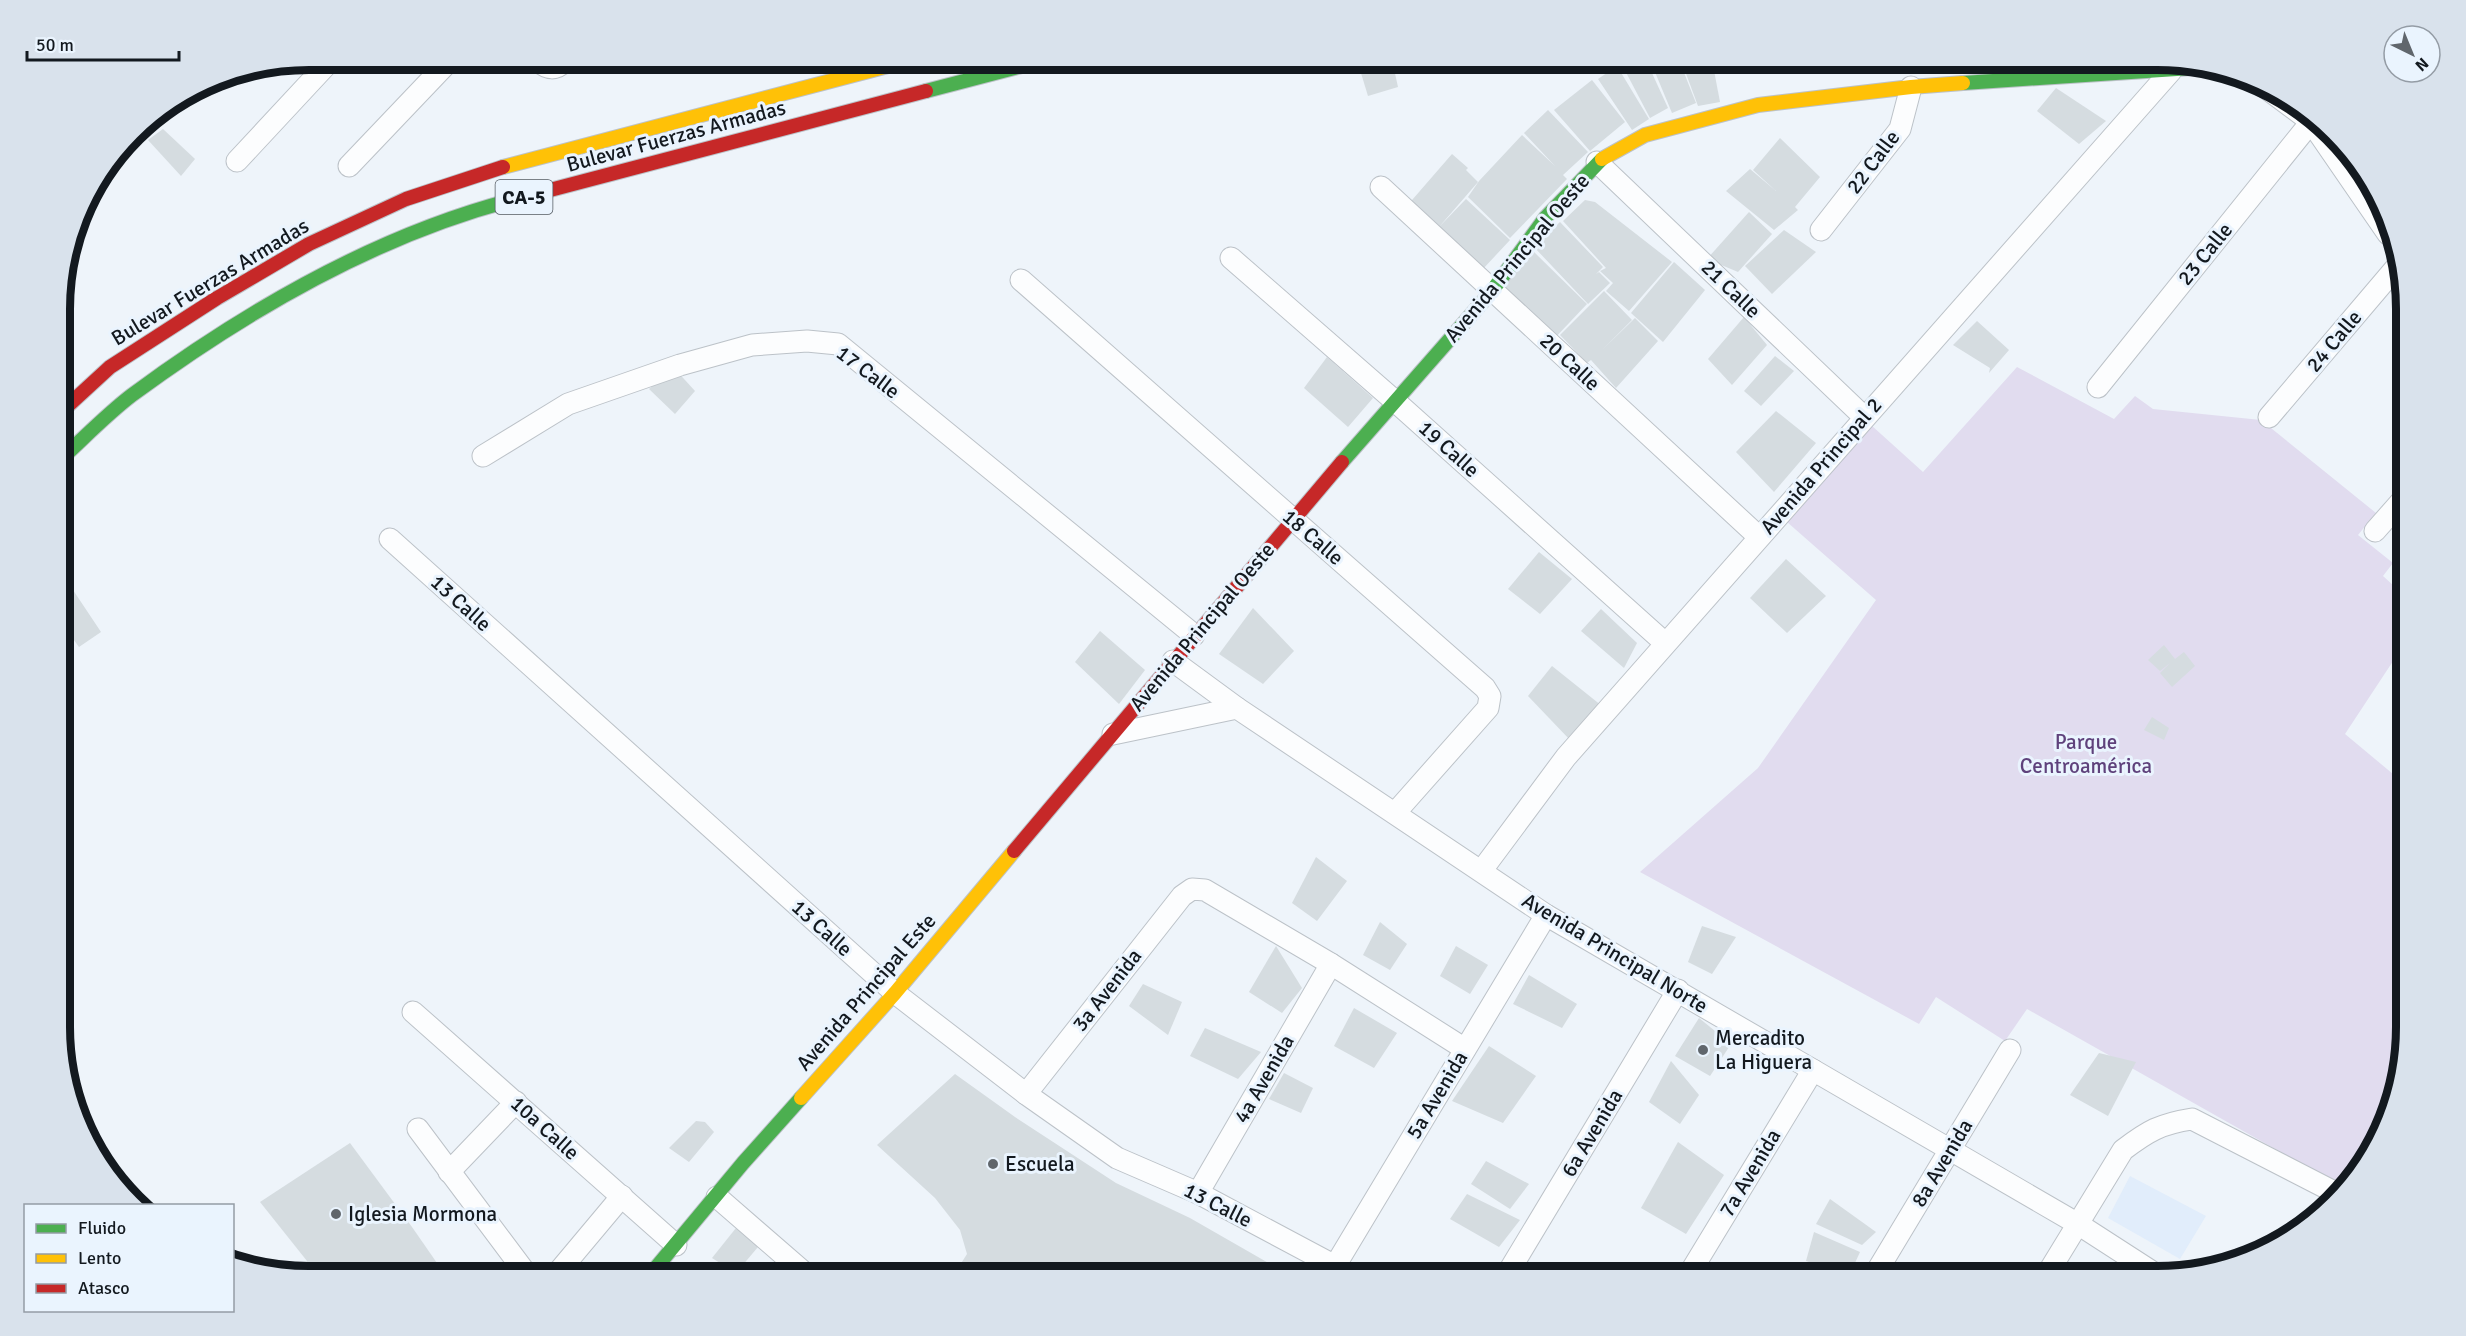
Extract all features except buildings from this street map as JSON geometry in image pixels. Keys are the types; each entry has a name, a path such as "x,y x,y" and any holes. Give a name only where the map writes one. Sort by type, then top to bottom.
{"main road":[{"name":"Bulevar Fuerzas Armadas","path":"70,404 110,367 217,298 309,244 406,199 493,170 873,70"},
{"name":"Bulevar Fuerzas Armadas","path":"70,451 131,396 233,327 323,274 409,234 501,203 1007,70"},
{"name":"Avenida Principal Oeste","path":"1113,734 1292,519 1492,291 1546,217 1597,162 1645,135 1758,105 1911,87 2162,70"},
{"name":"Avenida Principal Este","path":"658,1266 743,1163 895,993 1113,734"}],"street":[{"path":"237,161 322,70"},
{"path":"349,166 440,70"},
{"name":"Avenida Principal 2","path":"1482,870 1566,757 1665,643 1864,417 2179,72"},
{"name":"22 Calle","path":"1821,230 1900,129 1911,87"},
{"name":"23 Calle","path":"2098,387 2308,125"},
{"path":"2322,138 2377,218"},
{"name":"21 Calle","path":"1597,162 1864,417"},
{"name":"20 Calle","path":"1381,187 1759,537"},
{"name":"19 Calle","path":"1231,258 1665,643"},
{"name":"24 Calle","path":"2269,417 2392,272"},
{"name":"18 Calle","path":"1021,280 1485,688 1490,696 1488,708 1395,813"},
{"name":"17 Calle","path":"483,456 568,405 680,365 752,345 807,341 838,344 1194,635"},
{"path":"2375,531 2396,506"},
{"name":"13 Calle","path":"390,539 895,993 1026,1094 1117,1158 1198,1193 1323,1266"},
{"name":"Avenida Principal Norte","path":"1173,661 1237,708 1546,915 2078,1224 2143,1266"},
{"path":"1113,734 1237,708"},
{"name":"3a Avenida","path":"1026,1094 1182,896 1192,889 1205,890 1331,964"},
{"name":"5a Avenida","path":"1335,1266 1546,915"},
{"path":"1331,964 1465,1049"},
{"name":"4a Avenida","path":"1198,1193 1331,964"},
{"name":"6a Avenida","path":"1512,1266 1678,990"},
{"name":"10a Calle","path":"413,1012 676,1245"},
{"name":"8a Avenida","path":"1880,1266 2010,1050"},
{"name":"7a Avenida","path":"1694,1266 1813,1070"},
{"path":"449,1172 516,1101"},
{"path":"2052,1266 2123,1150 2141,1136 2165,1123 2192,1119 2330,1190"},
{"path":"418,1129 520,1266"},
{"path":"563,1266 622,1196"},
{"path":"717,1197 796,1266"}],"shaded area":[{"path":"2130,1176 2206,1216 2180,1259 2108,1218"}],"green space":[{"name":"Parque Centroamérica","path":"2017,367 2114,419 2135,396 2153,409 2261,420 2376,513 2358,535 2393,563 2383,576 2396,588 2396,657 2345,734 2396,776 2396,1026 2391,1073 2383,1103 2363,1146 2336,1184 2027,1009 2005,1041 1936,997 1919,1024 1640,872 1758,768 1876,600 1787,522 1871,425 1923,472"}],"traffic: fast":[{"path":"926,91 1007,70"},
{"path":"1963,83 2159,70"},
{"path":"1342,462 1492,291 1546,217 1602,159"},
{"path":"70,451 132,395 220,334 266,306 361,255 461,215 512,200"},
{"path":"657,1266 743,1163 801,1098"}],"traffic: slow":[{"path":"503,167 873,70"},
{"path":"1602,159 1645,135 1758,105 1963,83"},
{"path":"801,1098 895,993 1014,851"}],"traffic: jam":[{"path":"512,200 926,91"},
{"path":"70,404 110,367 217,298 309,244 406,199 503,167"},
{"path":"1014,851 1342,462"}],"place":[{"name":"Mercadito La Higuera","path":"1703,1050"},
{"name":"Escuela","path":"993,1164"},
{"name":"Iglesia Mormona","path":"336,1214"}]}
